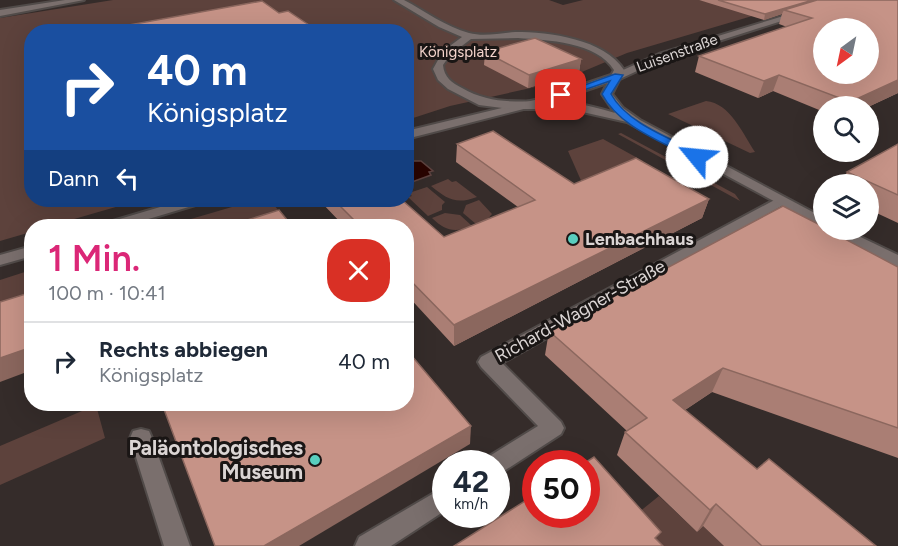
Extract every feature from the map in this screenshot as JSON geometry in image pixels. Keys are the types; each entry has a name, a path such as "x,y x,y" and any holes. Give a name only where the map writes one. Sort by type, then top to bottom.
{"main road":[{"path":"0,13 80,0"},
{"path":"398,0 468,37 533,36 596,51 617,64 618,75 607,94 612,105 636,123 813,218"},
{"name":"Luisenstraße","path":"414,133 479,115 520,108 618,75 662,56 844,0"},
{"path":"468,37 439,60 437,69 442,78 462,93 483,103 520,108 570,106 636,123"},
{"name":"Richard-Wagner-Straße","path":"510,455 553,428 488,362 780,201"},
{"path":"134,219 174,207"},
{"path":"855,240 898,262"},
{"path":"0,260 24,253"},
{"path":"141,438 177,546"},
{"path":"368,546 432,505"}],"green space":[{"name":"Königsplatz","path":"113,0 549,0 563,5 583,0 699,0 759,14 627,53 558,82 450,106 414,118 414,24 24,24 24,207 116,207 74,219 24,219 24,234 0,241 0,18"},
{"path":"706,101 715,103 729,113 755,152 750,153 668,114"},
{"path":"621,133 735,194 740,201 618,134"},
{"path":"603,139 643,161 583,185 568,151"},
{"path":"448,179 452,182 456,181 477,197 463,200 452,199 431,186"},
{"path":"427,187 445,202 442,210 428,216 414,203 414,191"},
{"path":"479,200 492,214 487,220 476,224 463,213 466,205"},
{"path":"232,207 276,207 285,219 191,219"},
{"path":"445,213 460,215 472,226 455,230 441,226 432,218"},
{"path":"24,272 24,316 0,325 0,280"},
{"path":"82,411 98,411 105,438 0,485 0,446"},
{"path":"659,496 697,532 703,526 724,546 650,546 628,521"}],"shaded area":[{"path":"414,161 421,161 433,171 429,172 431,175 414,181"}],"building":[{"path":"718,0 813,0 765,14"},
{"path":"817,0 898,0 898,80 863,96 834,96 779,75 764,81 699,56 812,18 784,10"},
{"path":"262,1 279,13 288,11 308,24 135,24"},
{"path":"535,38 581,59 529,75 485,52"},
{"name":"Lenbachhaus","path":"493,131 574,184 636,158 709,199 454,325 414,284 414,219 353,219 341,207 410,207 444,237 535,200 457,144"},
{"path":"898,144 898,195 879,186 879,174 847,172 865,162 879,162 879,154"},
{"path":"783,206 813,221 813,240 847,240 898,267 898,428 723,368 673,400 757,469 769,459 876,546 762,546 716,504 710,510 625,432 647,418 549,331"},
{"path":"279,210 286,219 250,219"},
{"path":"24,294 24,350 0,358 0,302"},
{"name":"Paläontologisches Museum","path":"414,358 471,426 264,546 215,546 165,411 414,411"},
{"path":"600,464 661,532 655,538 663,546 454,546 482,528 510,528 510,510 522,503 522,528 600,528"}],"place":[{"name":"Lenbachhaus","path":"573,239"},
{"name":"Paläontologisches Museum","path":"315,460"}],"route":[{"path":"561,95 618,75 607,94 612,105 636,123 697,157"}]}
